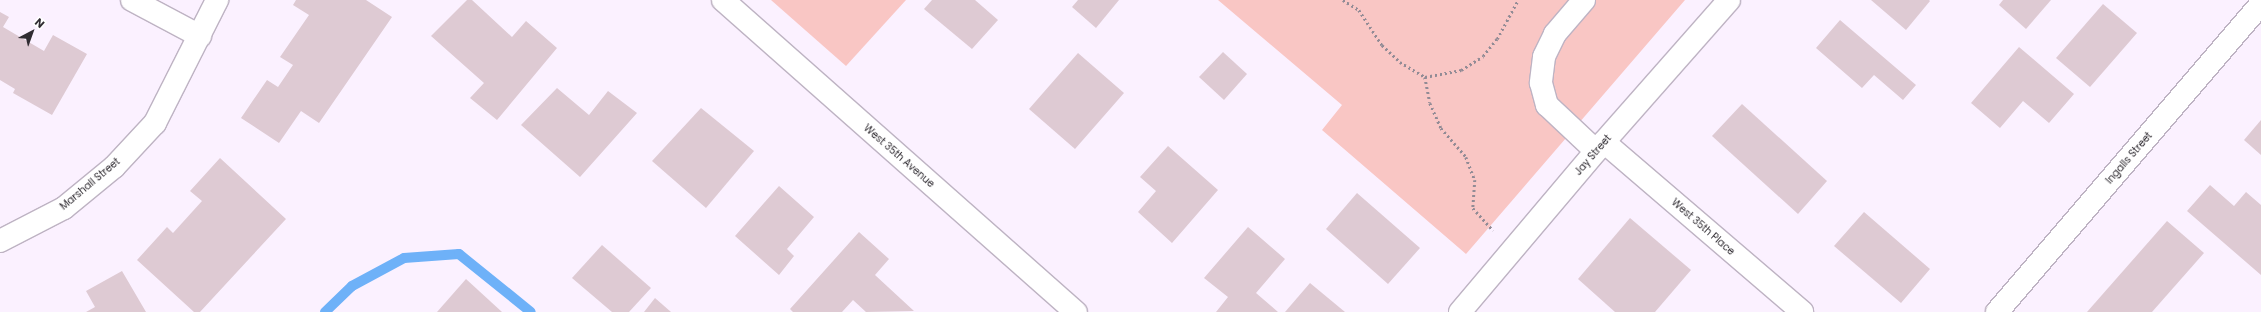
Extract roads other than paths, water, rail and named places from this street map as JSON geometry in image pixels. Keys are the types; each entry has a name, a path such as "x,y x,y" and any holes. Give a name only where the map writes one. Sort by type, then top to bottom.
{"street":[{"path":"132,0 200,36"},
{"name":"Marshall Street","path":"0,241 64,208 114,167 155,123 217,0"},
{"name":"West 35th Avenue","path":"723,0 1076,312"},
{"name":"West 35th Place","path":"1584,0 1555,34 1544,57 1541,83 1547,105 1802,312"},
{"name":"Jay Street","path":"1460,312 1600,147 1730,0"},
{"name":"Ingalls Street","path":"1997,312 2261,4"}],"waterway":[{"path":"325,312 352,286 404,258 459,254 531,312"}]}
